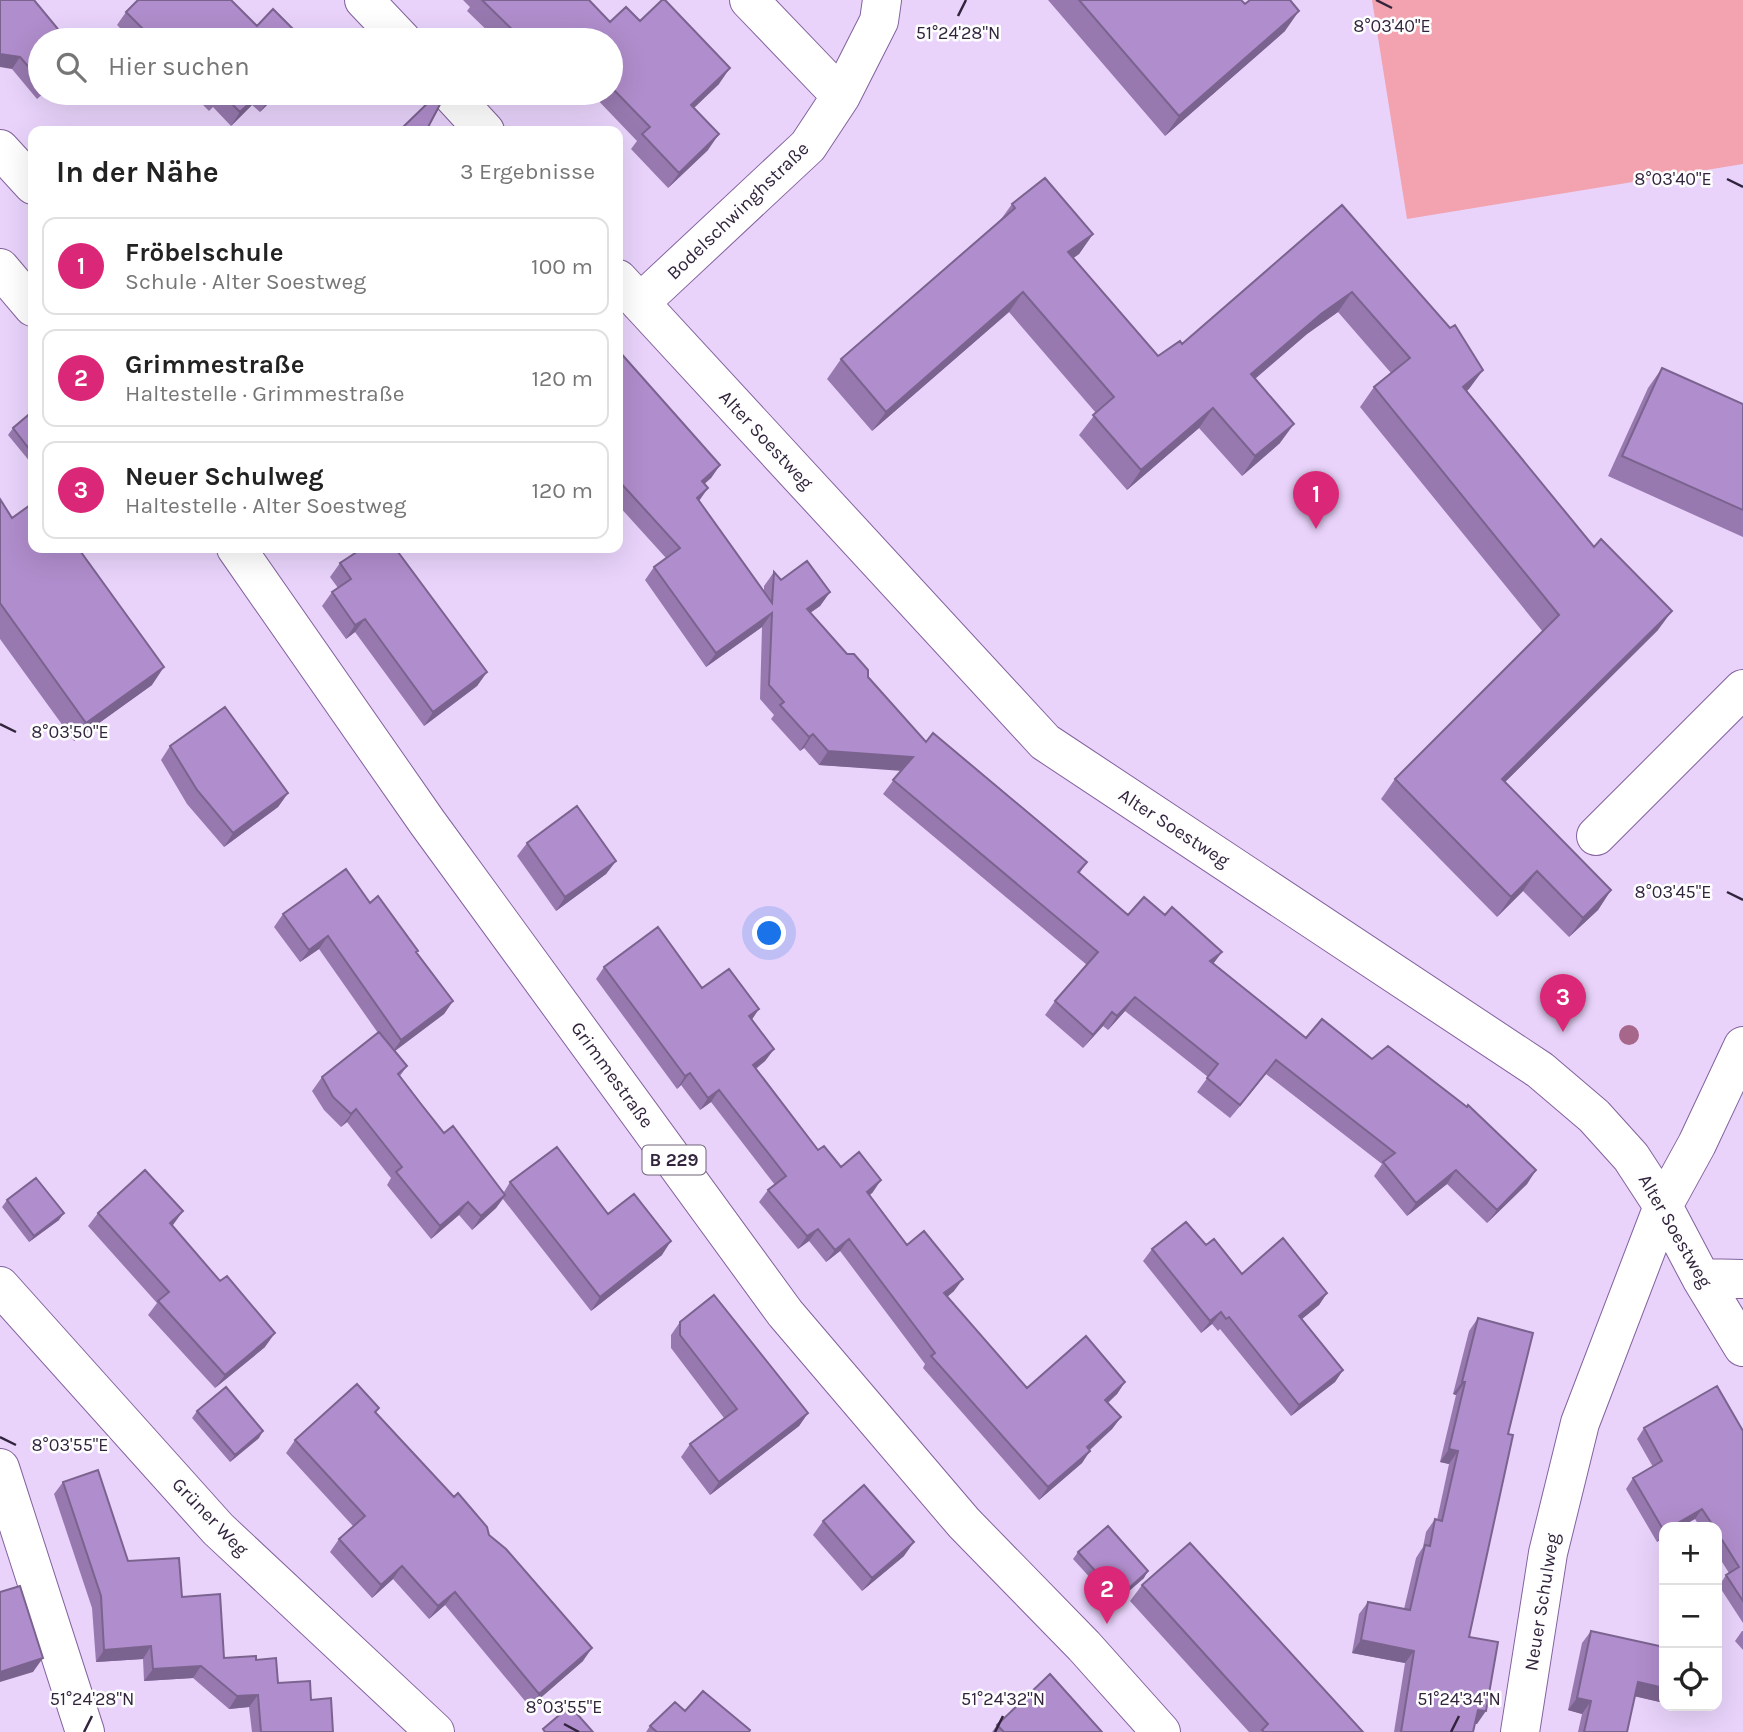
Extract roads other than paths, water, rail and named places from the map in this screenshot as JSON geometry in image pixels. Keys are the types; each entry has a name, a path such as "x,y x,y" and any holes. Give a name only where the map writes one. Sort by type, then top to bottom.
{"street":[{"path":"364,0 391,28"},
{"path":"749,0 841,96"},
{"name":"Bodelschwinghstraße","path":"629,291 808,146 841,96 879,21 882,0"},
{"path":"461,105 480,126"},
{"path":"0,149 28,180"},
{"path":"0,268 28,301"},
{"name":"Alter Soestweg","path":"629,291 1045,742 1540,1070 1594,1116 1631,1157 1663,1206 1701,1278 1743,1347"},
{"name":"Grimmestraße","path":"239,553 427,822 785,1313 964,1523 1084,1646 1161,1732"},
{"path":"1596,836 1743,689"},
{"name":"Neuer Schulweg","path":"1520,1732 1548,1553 1580,1423 1663,1206 1697,1144 1743,1046"},
{"path":"1701,1278 1743,1279"},
{"name":"Grüner Weg","path":"0,1286 218,1529 435,1732"},
{"path":"0,1468 85,1732"}],"place":[{"name":"Fröbelschule","path":"1316,529"},
{"name":"Neuer Schulweg","path":"1563,1032"},
{"name":"Grimmestraße","path":"1107,1624"}]}
